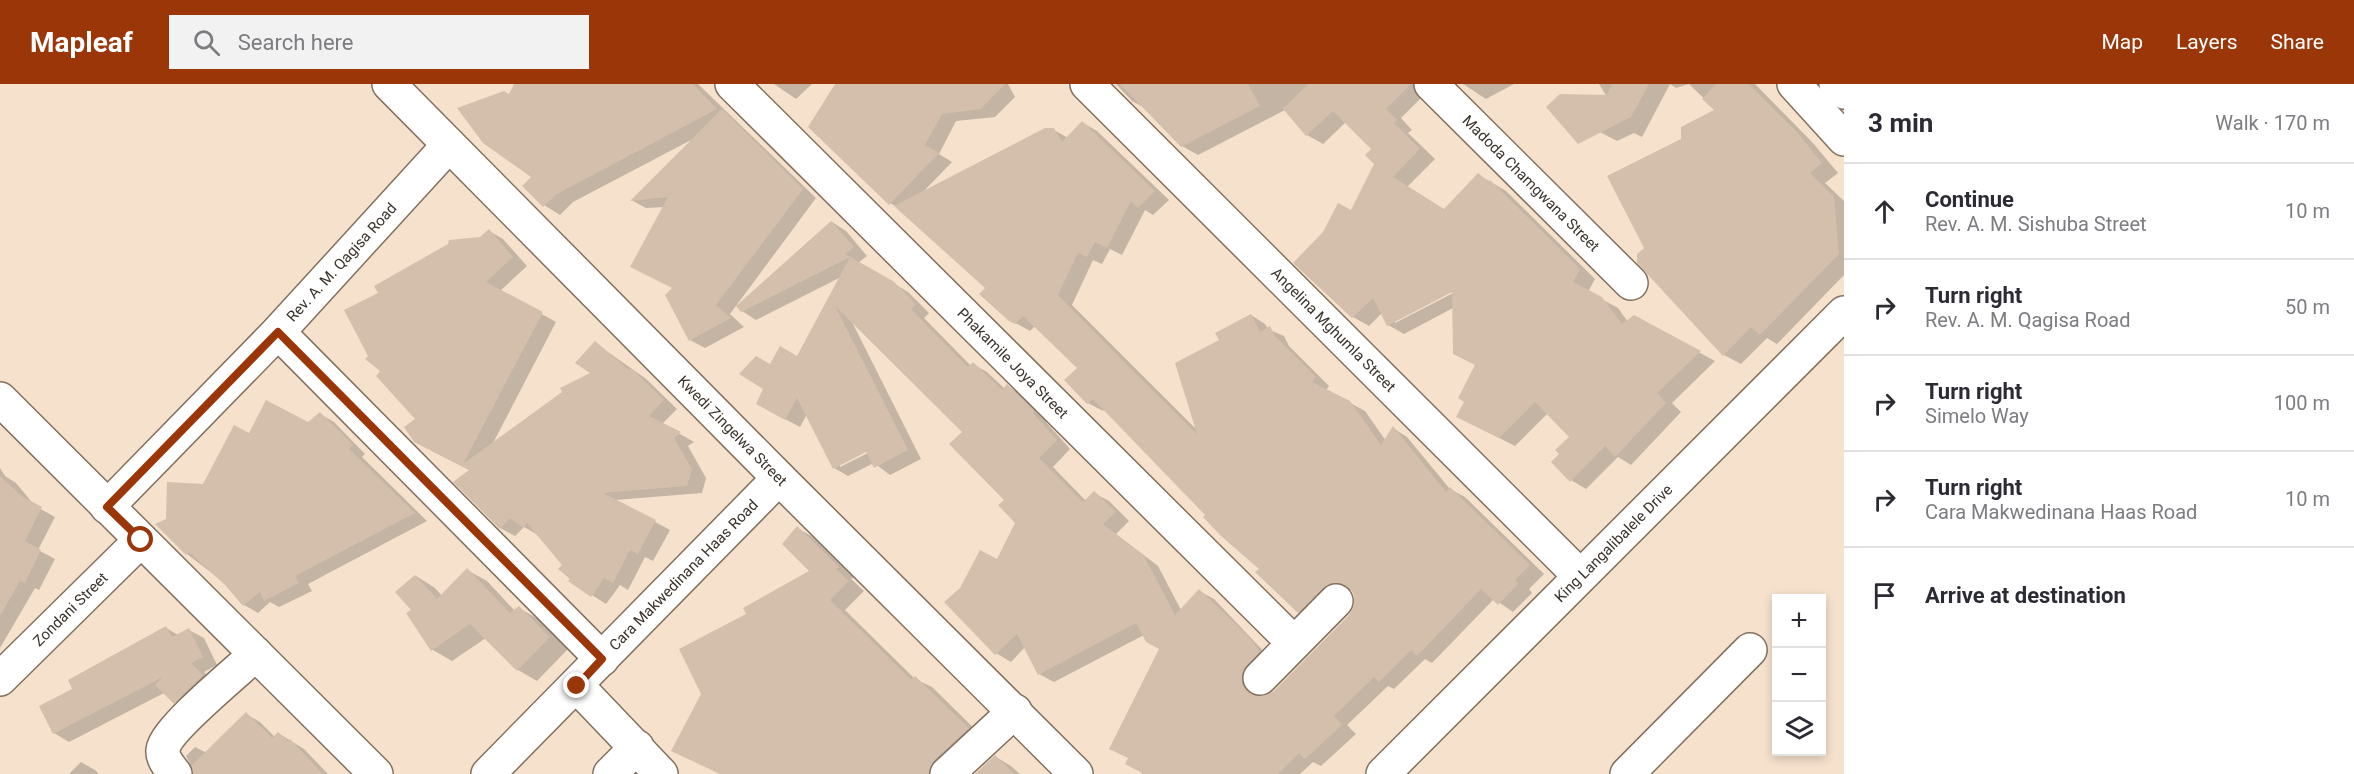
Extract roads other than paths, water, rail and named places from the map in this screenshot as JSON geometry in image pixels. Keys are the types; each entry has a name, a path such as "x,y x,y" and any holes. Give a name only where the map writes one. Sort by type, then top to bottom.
{"street":[{"name":"Phakamile Joya Street","path":"732,84 1294,643"},
{"name":"Angelina Mghumla Street","path":"1087,84 1580,576"},
{"name":"Madoda Chamgwana Street","path":"1431,84 1631,284"},
{"path":"1794,84 1844,139"},
{"path":"1836,84 1844,92"},
{"name":"Kwedi Zingelwa Street","path":"397,86 449,145 778,478 1077,774"},
{"name":"Rev. A. M. Qagisa Road","path":"107,507 278,332 449,145"},
{"name":"King Langalibalele Drive","path":"1383,774 1844,313"},
{"path":"278,332 602,659"},
{"path":"0,399 376,774"},
{"name":"Cara Makwedinana Haas Road","path":"488,774 577,686 778,478"},
{"name":"Zondani Street","path":"0,679 141,540"},
{"path":"1260,678 1336,601"},
{"path":"1627,774 1750,650"},
{"path":"175,774 164,759 163,750 166,741 177,726 256,654"},
{"path":"577,686 662,774"},
{"path":"947,774 1015,711"},
{"path":"610,774 638,747"}]}
